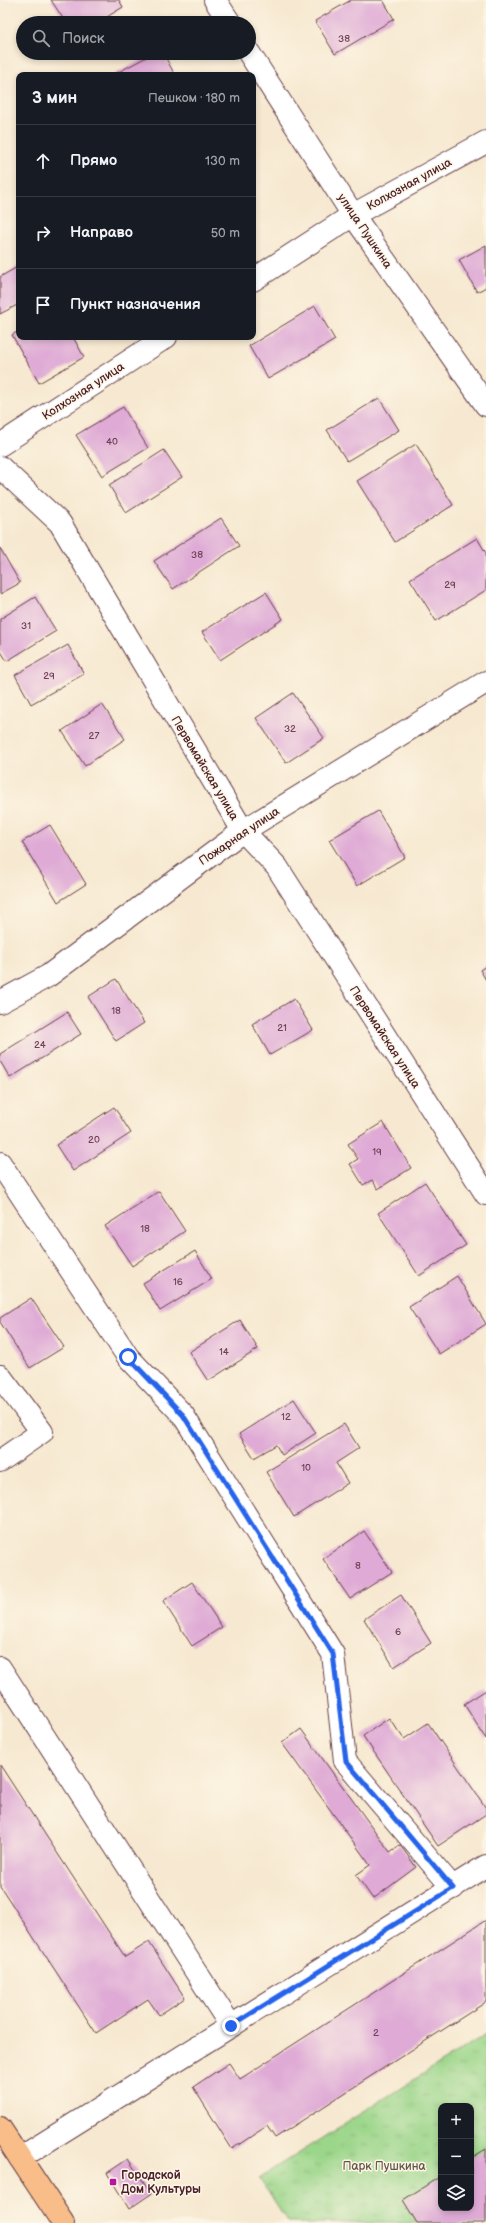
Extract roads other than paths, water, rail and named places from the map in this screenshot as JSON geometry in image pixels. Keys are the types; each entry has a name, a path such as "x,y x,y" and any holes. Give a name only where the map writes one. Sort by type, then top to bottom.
{"main road":[{"path":"0,2128 62,2223"}],"street":[{"path":"215,0 225,16"},
{"name":"улица Пушкина","path":"253,60 353,215 486,405"},
{"name":"Колхозная улица","path":"256,278 353,215 486,142"},
{"name":"Колхозная улица","path":"0,445 161,340"},
{"name":"Первомайская улица","path":"0,467 60,523 243,831 277,867 486,1194"},
{"name":"Пожарная улица","path":"0,1002 48,976 243,831 486,682"},
{"path":"0,1162 128,1357 183,1415 333,1654 346,1761 453,1888"},
{"path":"0,1376 42,1432 0,1461"},
{"path":"0,1668 231,2026"},
{"path":"20,2158 486,1866"}],"place":[{"name":"Городской Дом Культуры","path":"113,2182"}],"park label":[{"name":"Парк Пушкина","path":"384,2166"}]}
